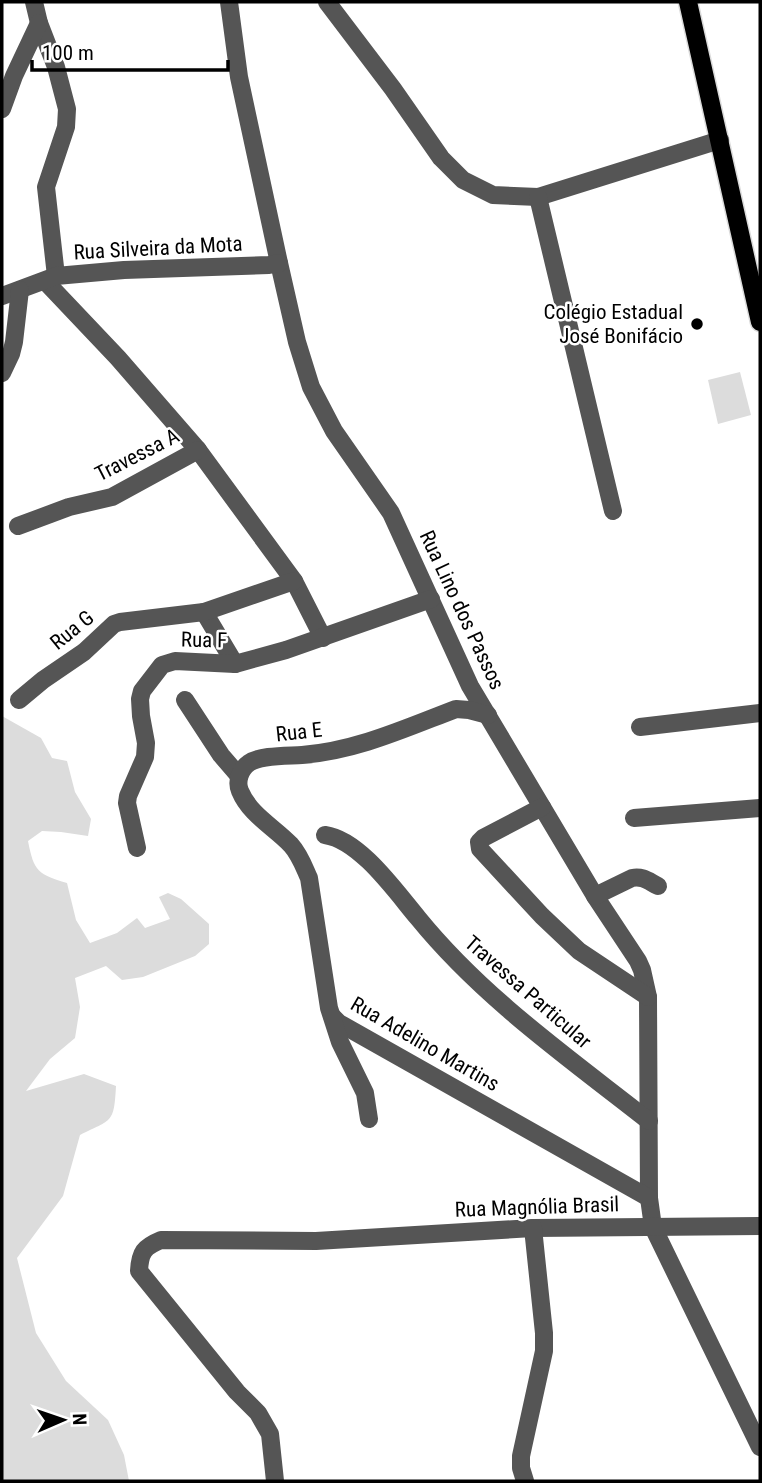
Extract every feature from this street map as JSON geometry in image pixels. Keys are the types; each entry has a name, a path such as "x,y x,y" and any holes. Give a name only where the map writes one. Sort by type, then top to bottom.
{"main road":[{"path":"688,2 759,315"}],"street":[{"path":"34,2 67,109 66,127 46,187 50,279 198,450 294,581 323,638"},
{"name":"Rua Lino dos Passos","path":"229,2 239,77 279,263 311,387 334,431 391,513 470,686 594,896 642,970 648,997 649,1198 653,1227 760,1447"},
{"path":"327,2 441,158 463,180 493,195 538,197 720,140"},
{"path":"2,109 39,23"},
{"path":"538,197 613,511"},
{"name":"Rua Silveira da Mota","path":"2,296 50,279 124,270 279,263"},
{"path":"2,373 14,342 20,290"},
{"name":"Travessa A","path":"18,526 69,506 112,497 198,450"},
{"name":"Rua G","path":"19,699 84,652 114,624 204,612 294,581"},
{"name":"Rua F","path":"137,848 127,803 145,757 146,743 140,699 142,691 162,665 174,661 235,664 323,638 431,599"},
{"path":"204,612 235,664"},
{"path":"456,709 463,703 470,686"},
{"path":"185,700 221,755 239,776"},
{"path":"456,709 488,715"},
{"name":"Rua E","path":"239,776 248,763 261,758 324,754 347,749 456,709"},
{"path":"640,727 760,713"},
{"name":"Rua Adelino Martins","path":"239,776 239,788 249,807 292,846 302,860 309,878 328,1008 332,1016 339,1023 649,1198"},
{"path":"542,807 482,838 479,842 480,849 542,916 579,951 648,997"},
{"path":"634,818 760,808"},
{"name":"Travessa Particular","path":"325,835 342,839 356,848 438,943 496,1000 649,1121"},
{"path":"594,896 637,877 643,877 658,886"},
{"path":"332,1016 340,1041 365,1093 369,1119"},
{"name":"Rua Magnólia Brasil","path":"275,1481 270,1434 257,1413 139,1271 139,1259 150,1244 161,1240 316,1241 533,1228 760,1226"},
{"path":"525,1481 521,1456 544,1351 533,1228"}],"shaded area":[{"path":"740,372 751,415 718,424 708,380"},
{"path":"2,716 41,738 52,758 67,761 75,792 91,819 88,836 42,831 28,841 35,866 43,874 67,883 76,920 90,943 117,933 137,918 145,928 170,919 159,897 168,893 181,899 209,924 209,944 195,956 143,977 122,980 106,966 75,978 80,1007 75,1038 50,1059 26,1091 84,1074 116,1086 112,1114 105,1122 80,1135 63,1196 17,1258 36,1333 66,1381 108,1420 124,1455 129,1481 2,1481"}],"place":[{"name":"Colégio Estadual José Bonifácio","path":"697,324"}]}
